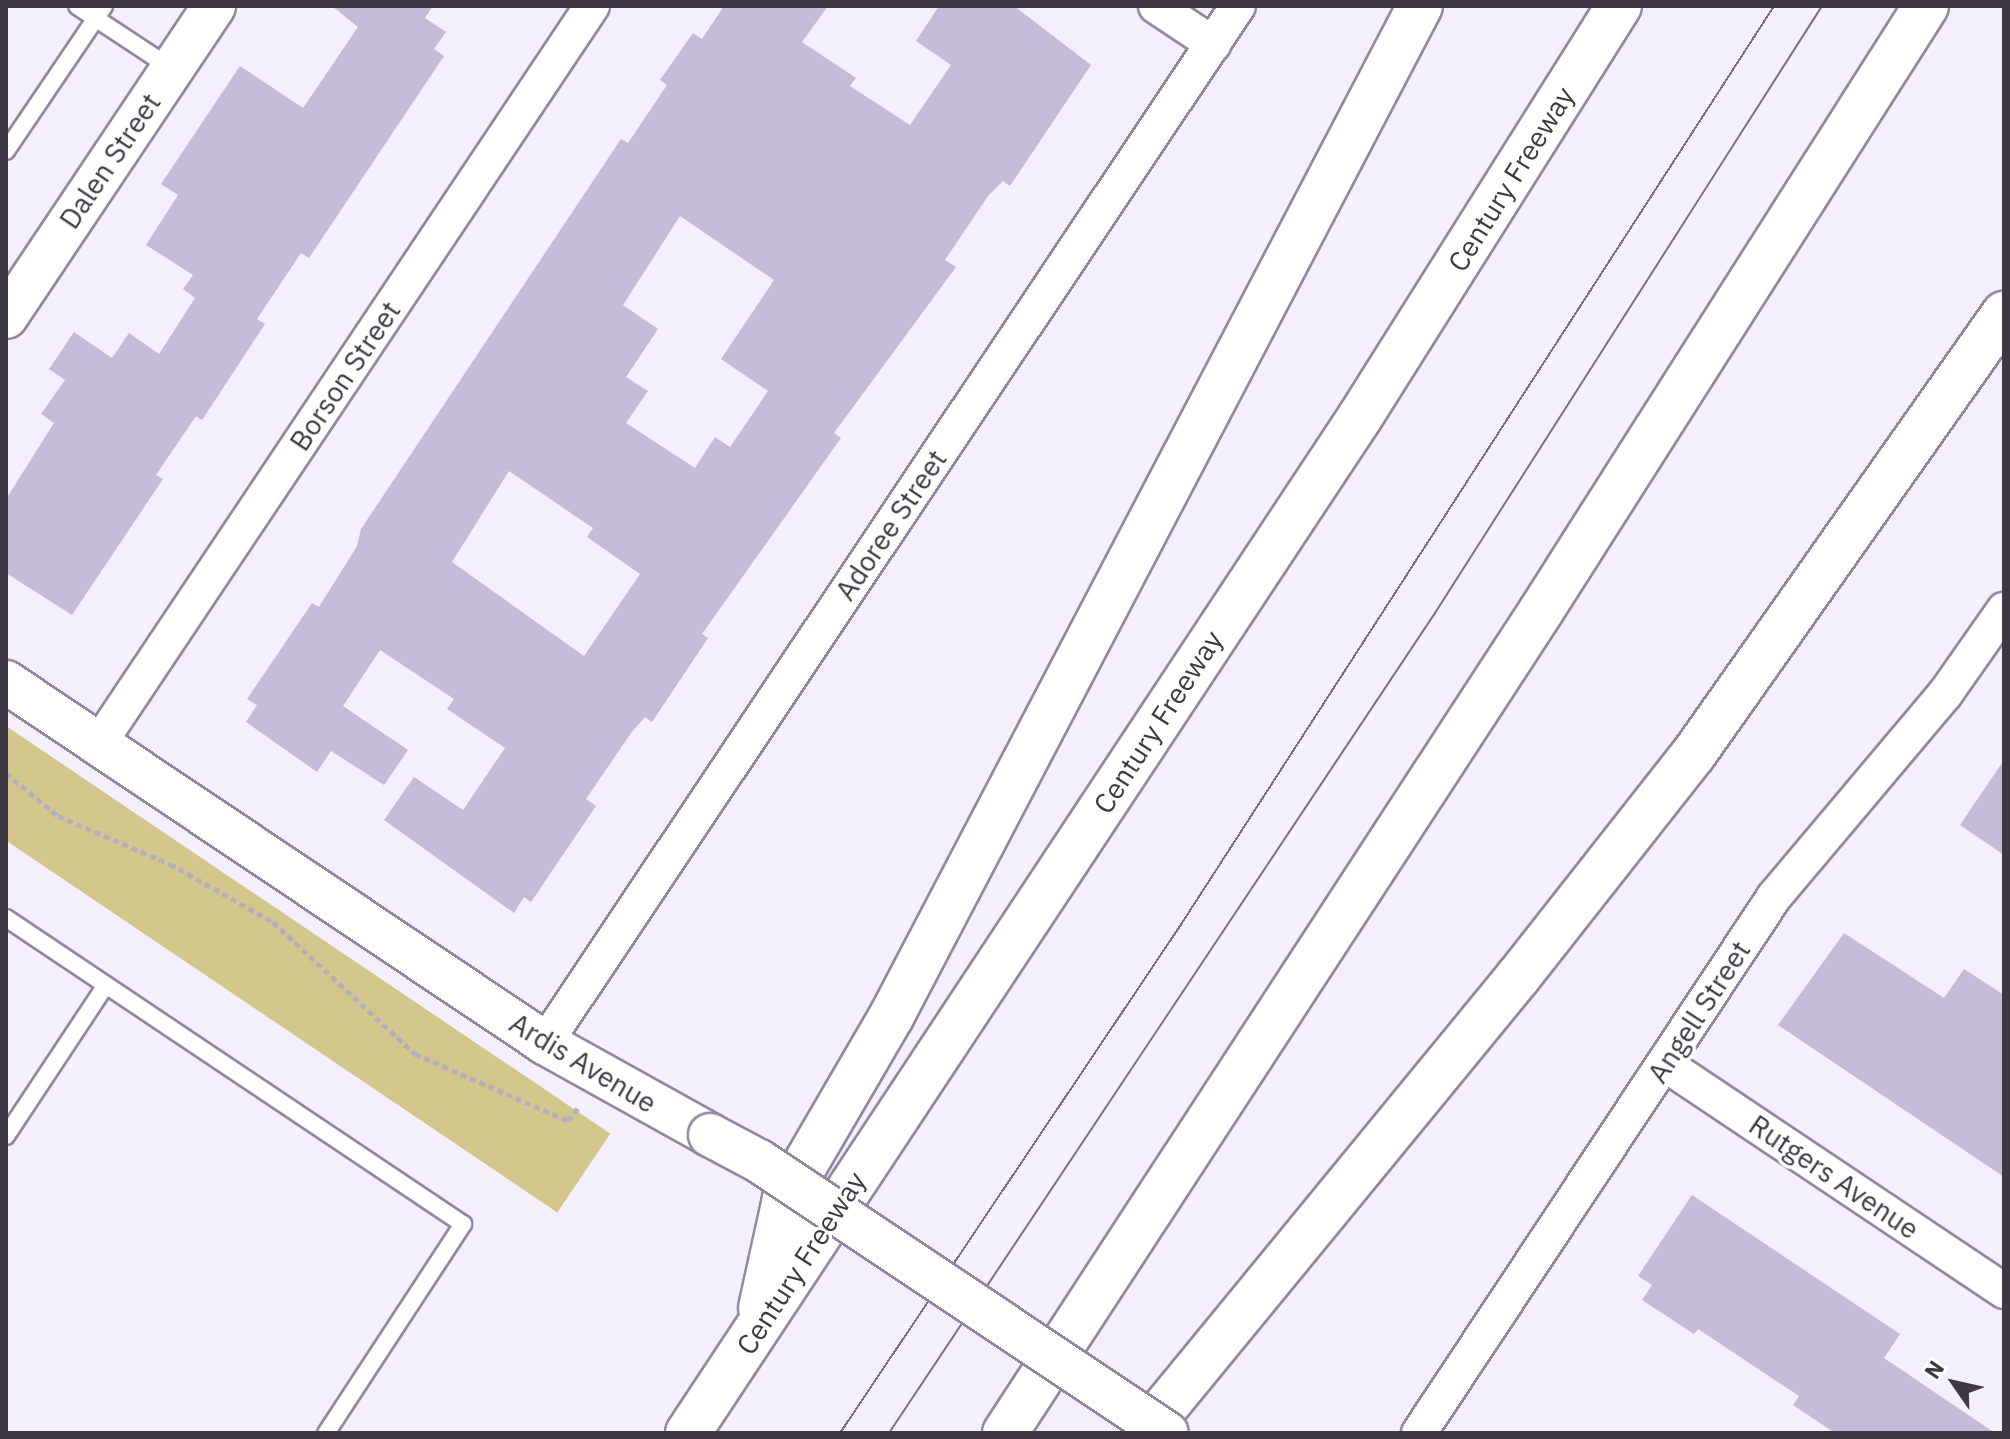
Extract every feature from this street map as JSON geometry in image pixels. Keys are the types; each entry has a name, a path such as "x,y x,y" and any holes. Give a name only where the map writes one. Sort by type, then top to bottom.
{"highway":[{"path":"755,1334 785,1199 891,1017 1420,6"},
{"name":"Century Freeway","path":"688,1433 1360,417 1619,6"},
{"path":"1005,1433 1541,611 1926,6"},
{"path":"1144,1433 1518,977 1693,755 2004,314"}],"street":[{"name":"Dalen Street","path":"6,317 214,6"},
{"name":"Borson Street","path":"98,745 592,6"},
{"path":"1156,6 1213,44"},
{"name":"Adoree Street","path":"545,1043 1238,6"},
{"name":"Angell Street","path":"1419,1433 1774,897 1945,694 2004,610"},
{"name":"Ardis Avenue","path":"6,682 545,1043 602,1079 759,1161 1167,1433"},
{"name":"Rutgers Avenue","path":"1665,1064 2004,1291"}],"lane":[{"path":"77,6 100,12 172,69"},
{"path":"6,151 100,12"},
{"path":"6,918 463,1224 326,1433"},
{"path":"6,1136 106,985"}],"path":[{"path":"6,773 58,816 170,864 273,922 397,1041 434,1065 568,1121 602,1079"}],"shaded area":[{"path":"6,726 610,1134 557,1212 6,841"}],"building":[{"path":"332,6 433,6 425,18 446,32 434,49 444,56 309,258 301,253 257,319 265,324 202,420 196,416 156,475 163,479 72,615 6,573 6,499 54,423 41,414 65,380 49,369 74,332 112,358 129,333 159,354 195,298 183,289 193,275 146,245 178,195 161,184 240,66 303,108 358,27"},
{"path":"724,6 828,6 802,42 856,78 850,86 910,125 951,65 916,41 939,6 1014,6 1091,65 1010,186 1003,181 988,196 945,260 956,267 834,433 841,438 702,634 708,638 652,722 645,717 631,733 586,799 596,806 531,902 524,897 514,913 384,820 414,777 463,810 505,748 447,709 454,699 380,650 343,706 408,750 384,785 331,751 317,772 246,722 257,705 247,699 312,603 319,607 357,546 361,529 621,139 628,143 667,85 660,80 693,33 702,39","holes":["680,216 774,280 721,359 768,391 730,447 715,437 695,468 626,423 648,391 626,377 658,329 623,305","509,471 593,528 587,537 640,574 584,656 452,562"]},
{"path":"2004,760 2004,855 1960,825"},
{"path":"1844,933 1944,998 1964,969 2004,995 2004,1177 1778,1025"},
{"path":"1692,1195 1900,1334 1884,1358 1995,1433 1835,1433 1793,1405 1799,1396 1698,1329 1694,1334 1642,1300 1652,1285 1638,1276"}],"tram line":[{"path":"840,1433 1180,926 1774,6"},
{"path":"889,1433 1435,613 1822,6"}]}
